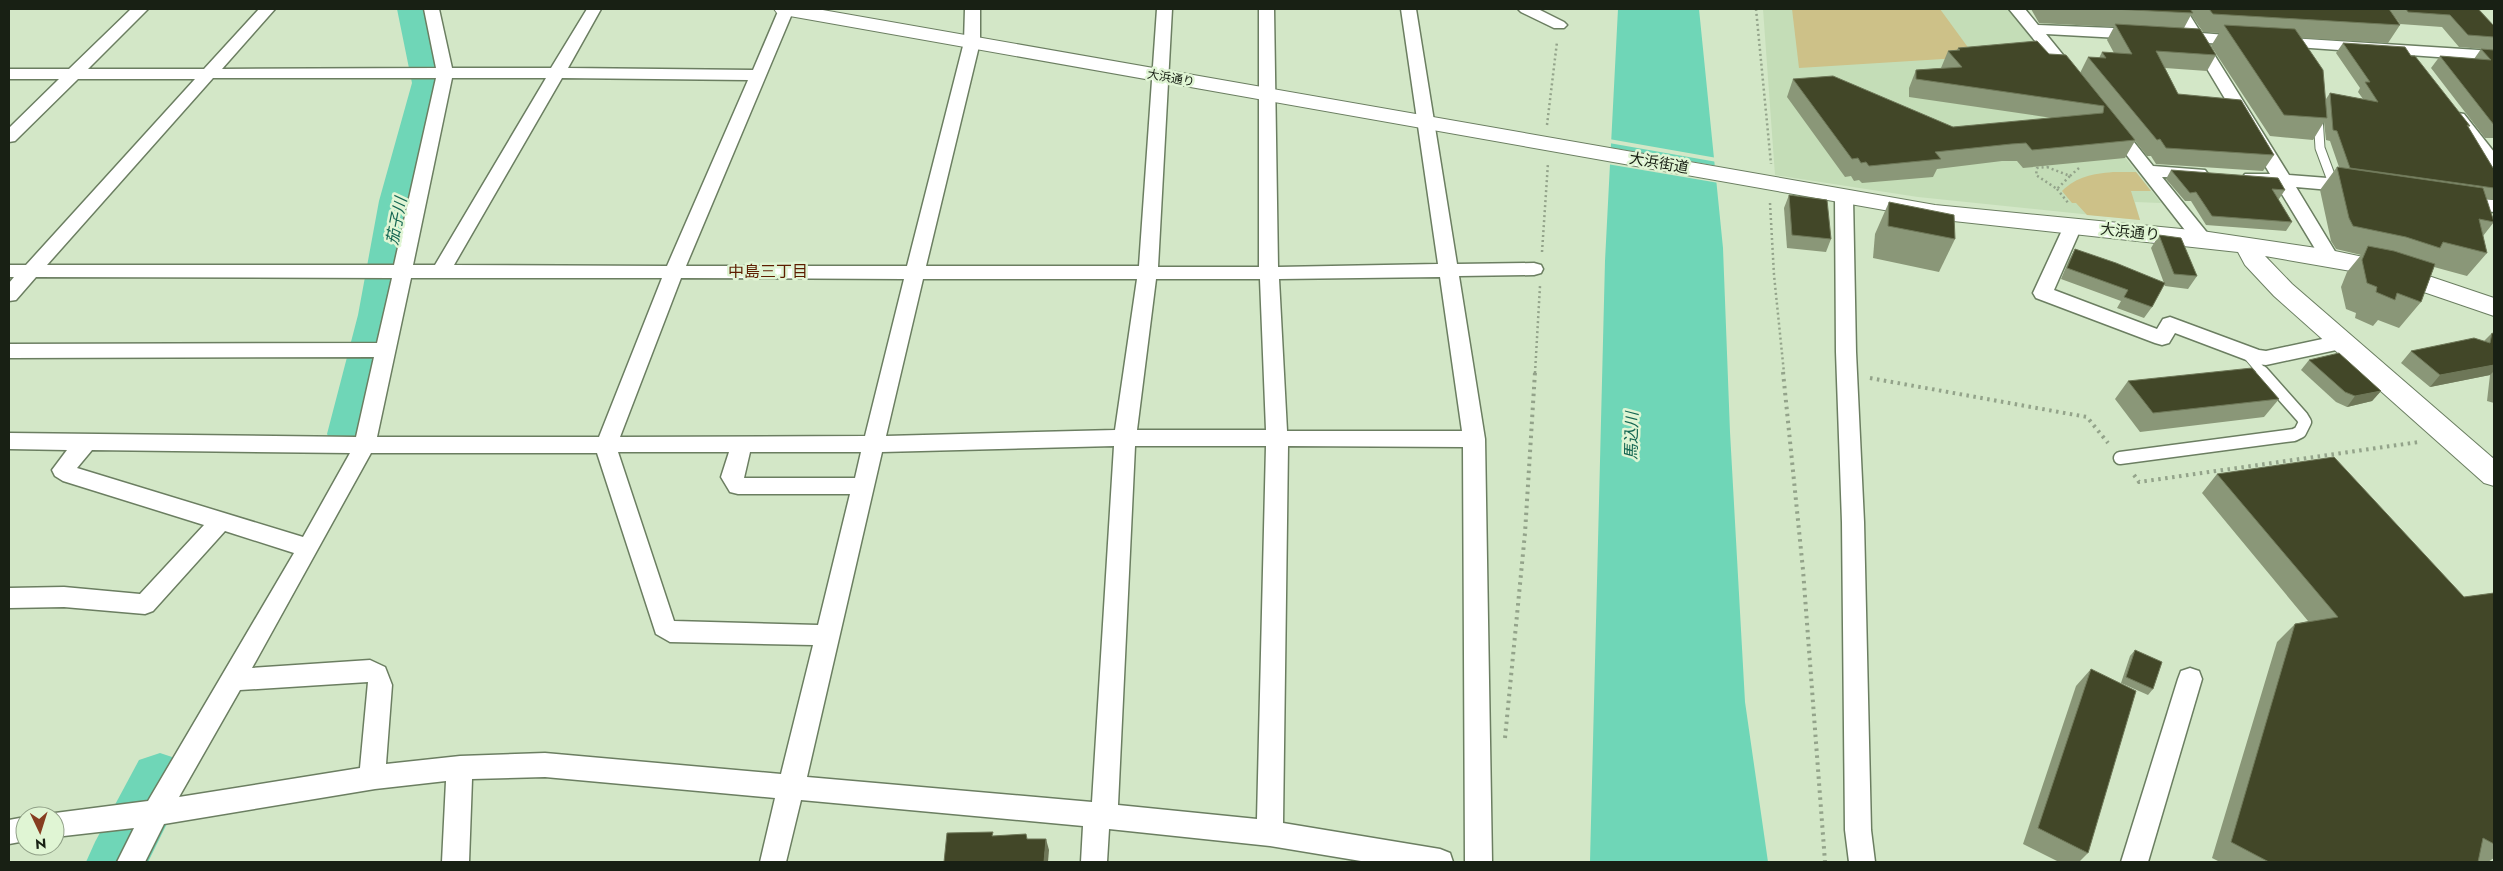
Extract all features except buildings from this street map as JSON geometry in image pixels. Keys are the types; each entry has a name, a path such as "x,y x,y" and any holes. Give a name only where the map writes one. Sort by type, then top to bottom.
{"street":[{"path":"9,137 140,9"},
{"path":"9,295 267,9"},
{"path":"131,862 145,815 232,680 309,548 364,445 404,270 445,75 432,9"},
{"path":"442,270 554,73 594,9"},
{"path":"786,9 674,272 607,443 608,457 664,627 670,632 827,635"},
{"name":"大浜通り","path":"786,9 1553,145"},
{"path":"773,862 972,42 973,9"},
{"path":"1094,862 1100,815 1125,438 1148,271 1165,9"},
{"path":"1266,9 1269,273 1276,439 1270,833"},
{"path":"1409,9 1474,439 1479,862"},
{"path":"1526,9 1559,25"},
{"path":"2017,9 2082,89"},
{"path":"2179,9 2330,258"},
{"path":"2034,29 2404,49 2494,56"},
{"path":"2394,36 2416,64"},
{"path":"9,74 445,75 554,73 758,75"},
{"path":"2446,102 2494,164"},
{"path":"2100,111 2202,239"},
{"name":"大浜街道","path":"1553,145 1765,182"},
{"path":"2148,171 2215,175"},
{"path":"2234,177 2366,187"},
{"name":"大浜通り","path":"1765,182 1935,212 2071,215 2202,239 2330,258 2378,268 2494,307"},
{"path":"1844,197 1847,374 1854,522 1858,830 1862,862"},
{"path":"2446,201 2494,206"},
{"path":"2071,215 2044,293 2162,338 2170,324 2266,358 2341,342"},
{"path":"2246,245 2254,259 2283,290 2494,475"},
{"path":"9,271 1148,271 1269,273 1539,270"},
{"path":"9,351 386,350"},
{"path":"13,446 86,442 364,445 607,443 875,444 1125,438 1474,439"},
{"path":"86,442 63,470 220,522 309,548"},
{"path":"742,444 732,477 738,486 863,486"},
{"path":"9,598 64,597 145,604 220,522"},
{"path":"232,680 370,672 377,674 380,678 380,685 372,778"},
{"path":"2134,862 2190,679"},
{"path":"65,824 145,815 372,778 497,764 545,765 1100,815 1270,833 1440,862"},
{"path":"456,862 459,768"}],"lane":[{"path":"2317,104 2320,148 2333,183"},
{"path":"2120,458 2294,435 2300,432 2305,422 2302,416 2246,352"}],"path":[{"path":"1756,9 1771,168 1765,182 1803,570 1825,862"},
{"path":"1505,744 1525,532 1539,270 1553,145 1546,130 1559,25"},
{"path":"2070,176 2047,168 2037,168 2036,175 2045,184 2057,190 2071,215"},
{"path":"2057,190 2079,168"},
{"path":"1847,374 2087,417 2139,482 2425,441"},
{"path":"2313,456 2319,463"}],"shaded area":[{"path":"1763,9 2008,9 2161,203 2135,202 2140,220 1918,197 1775,175"},
{"path":"1792,9 1940,9 1975,57 1799,68"},
{"path":"2113,172 2136,172 2151,191 2131,191 2140,220 2087,215 2076,203 2072,203 2062,191 2074,182 2086,177"}],"water":[{"name":"馬込川","path":"1618,9 1699,9 1723,248 1730,432 1745,702 1768,862 1590,862 1605,261"}],"pier":[{"path":"1609,139 1717,158 1717,162 1609,143"},
{"path":"1608,147 1718,166 1719,183 1607,164"}],"waterway":[{"name":"茄子川","path":"351,434 380,315 399,201 430,83 414,9"},
{"name":"茄子川","path":"116,862 160,779"}],"district":[{"name":"中島三丁目","path":"768,271"}]}
